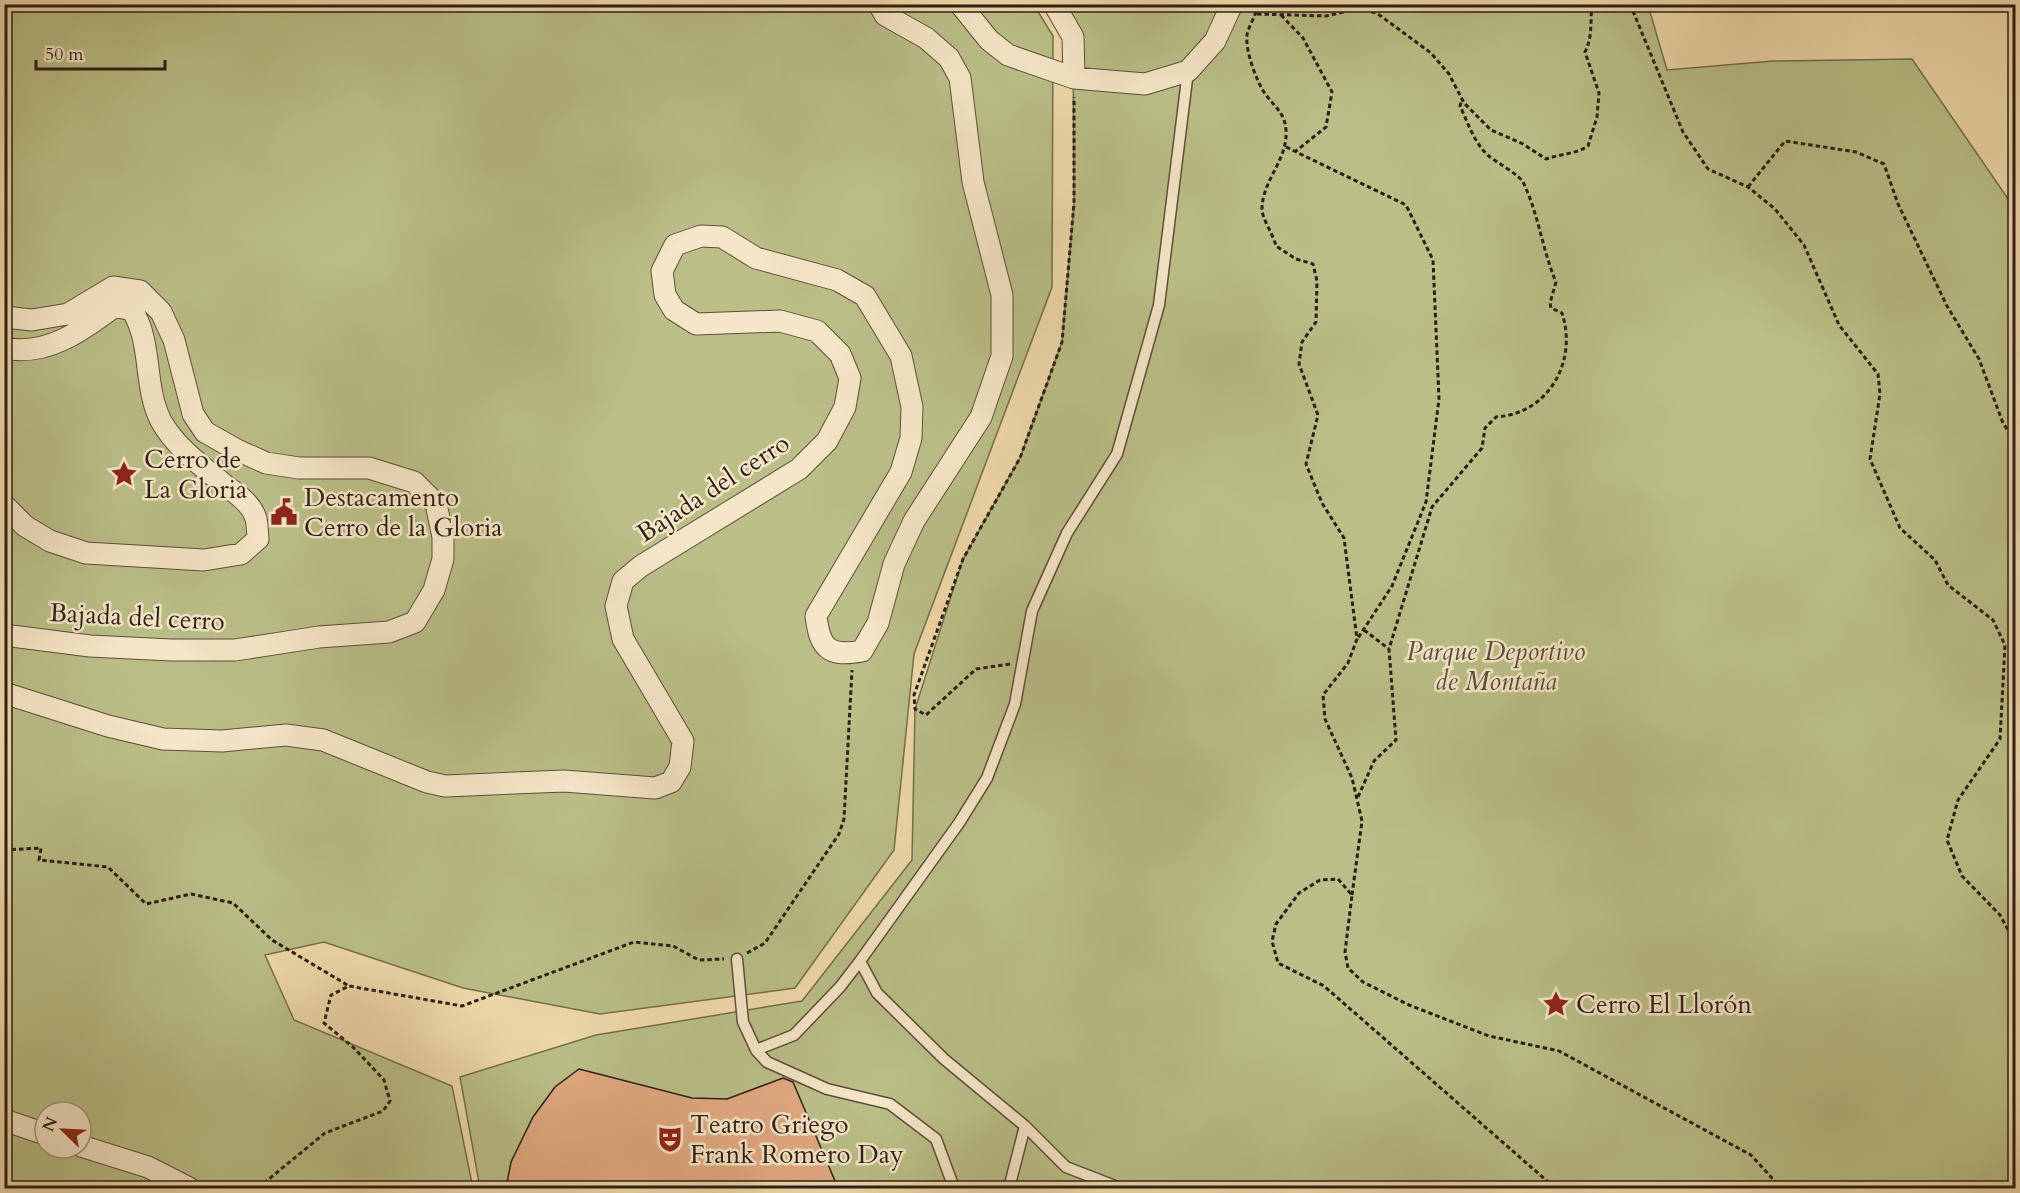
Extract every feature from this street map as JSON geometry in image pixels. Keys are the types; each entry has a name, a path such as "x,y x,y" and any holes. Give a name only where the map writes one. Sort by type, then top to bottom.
{"street":[{"path":"852,653 862,651 878,624 899,554 914,521 981,417 1002,356 1002,296 973,182 960,78 949,58 926,38 885,15 879,4"},
{"path":"960,4 989,40 1008,55 1074,78 1144,84 1188,71 1215,41 1232,4"},
{"path":"1054,4 1073,37 1074,78"},
{"name":"Bajada del cerro","path":"4,693 59,712 163,739 222,741 286,735 323,740 426,782 445,786 564,781 656,788 671,782 680,767 683,741 623,639 616,606 623,581 641,566 799,469 828,441 845,407 850,378 840,354 817,331 780,321 696,324 674,310 665,296 662,271 675,245 701,236 722,237 756,258 837,280 865,296 901,356 912,407 911,438 901,472 816,616 819,638 830,651 852,653"},
{"path":"4,317 32,320 68,314 113,287 136,300 150,386 161,420 197,463 244,500 256,516 258,539 241,554 204,560 86,553 50,541 25,526 4,505"},
{"path":"4,348 14,350 52,346 115,306 136,300"},
{"name":"Bajada del cerro","path":"4,635 90,646 235,650 319,637 389,632 415,622 434,590 443,559 436,504 414,482 369,468 299,468 266,463 205,432 193,414 174,340 161,312 136,300"},
{"path":"4,1120 33,1130"},
{"path":"93,1150 148,1167 189,1188"}],"lane":[{"path":"756,1050 794,1035 840,987 959,823 987,778 1016,704 1032,611 1067,533 1117,454 1160,305 1188,71"},
{"path":"737,959 743,1022 756,1050 768,1062 828,1089 890,1104 936,1139 954,1188"},
{"path":"860,961 877,993 944,1059 1025,1126 1066,1167 1120,1188"},
{"path":"1009,1188 1025,1126"}],"path":[{"path":"1257,4 1257,14 1247,35 1252,64 1265,94 1282,114 1285,146 1266,185 1261,211 1273,233 1276,246 1296,259 1313,264 1317,281 1316,321 1302,342 1299,364 1318,415 1306,464 1322,503 1344,538 1357,639"},
{"path":"1257,14 1326,16 1344,12 1349,4 1378,14 1431,53 1449,74 1462,99 1491,130 1523,144 1546,159 1567,152 1579,152 1588,146 1597,117 1599,93 1585,52 1592,38 1590,22 1592,4"},
{"path":"1630,4 1683,132 1708,170 1748,187 1775,208 1804,245 1839,325 1878,374 1880,394 1870,459 1900,528 1935,560 1948,585 1993,620 2006,645 2000,739 1958,800 1947,840 1962,876 2000,915 2016,945"},
{"path":"1281,15 1303,38 1332,92 1326,126 1296,152"},
{"path":"1023,662 976,669 927,715 915,709 914,695 963,559 1020,458 1062,342 1074,203 1074,78"},
{"path":"1357,799 1374,761 1396,740 1389,649 1432,507 1482,448 1485,428 1496,417 1513,416 1539,400 1557,383 1567,328 1562,313 1551,308 1556,282 1539,230 1540,225 1522,181 1489,156 1475,138 1460,106 1462,99"},
{"path":"1748,187 1785,141 1856,152 1884,165 1908,224 1947,306 1979,359 2003,423 2016,443"},
{"path":"1285,146 1406,205 1433,260 1439,349 1439,399 1426,502 1392,586 1357,639 1348,663 1323,695 1325,719 1352,778 1362,821 1346,952 1347,968 1363,982 1409,1005 1489,1036 1559,1051 1751,1155 1781,1188"},
{"path":"1426,502 1432,507"},
{"path":"1364,630 1389,649"},
{"path":"4,850 41,848 39,860 108,867 146,904 191,894 233,903 272,940 349,987 462,1006 634,942 673,946 699,960 737,959 765,943 839,834 844,819 852,653"},
{"path":"1352,895 1338,879 1320,880 1299,893 1276,924 1272,941 1278,963 1324,986 1555,1188"},
{"path":"258,1188 325,1133 383,1111 390,1101 384,1080 353,1047 324,1023 331,995 349,987"}],"green space":[{"path":"5,5 1034,5 1053,36 1052,287 914,654 894,850 795,988 600,1014 463,988 324,942 265,955 294,1020 452,1086 473,1188 5,1188"},
{"name":"Parque Deportivo de Montaña","path":"1054,5 1648,5 1667,70 1773,61 1912,59 2015,209 2015,1188 480,1188 460,1077 596,1035 802,1001 912,860 915,709 963,559 1020,458 1062,342 1074,203 1073,37"}],"building":[{"name":"Teatro Griego Frank Romero Day","path":"579,1069 692,1098 727,1099 783,1078 793,1082 838,1188 506,1188 511,1162 533,1117 555,1087"}],"place":[{"name":"Cerro de La Gloria","path":"124,474"},
{"name":"Destacamento Cerro de la Gloria","path":"284,512"},
{"name":"Cerro El Llorón","path":"1556,1004"},
{"name":"Teatro Griego Frank Romero Day","path":"670,1139"}]}
